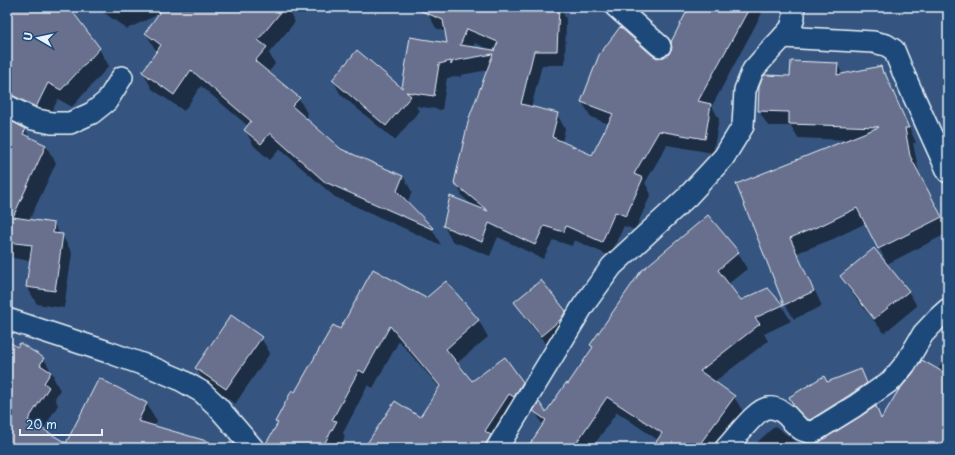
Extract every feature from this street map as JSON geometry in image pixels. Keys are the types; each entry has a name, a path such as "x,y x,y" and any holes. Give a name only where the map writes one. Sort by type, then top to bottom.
{"street":[{"path":"616,7 660,46"},
{"path":"497,448 583,306 612,266 687,198 724,156 743,126 745,90 753,70 791,28 794,16 793,7"},
{"path":"783,37 873,42 886,45 894,50 904,77 948,172"},
{"path":"7,106 33,119 52,123 70,123 92,113 107,101 122,77"},
{"path":"726,448 758,413 768,408 777,409 785,414 805,432 813,432 819,429 892,380 906,363 923,334 948,309"},
{"path":"7,320 108,352 179,379 202,392 216,405 253,448"}],"building":[{"path":"7,7 69,7 100,48 61,90 48,83 36,107 7,94"},
{"path":"163,7 285,7 258,40 267,47 255,61 300,98 292,106 341,149 403,176 397,191 433,228 432,229 325,182 270,133 261,144 244,130 251,121 191,70 174,95 142,72 161,45 145,33"},
{"path":"559,7 557,51 534,51 521,104 558,113 552,137 592,155 613,114 581,102 599,55 620,27 657,58 669,54 672,48 671,42 689,7 750,7 698,101 711,104 705,139 659,131 634,174 643,178 626,216 615,212 602,242 566,226 564,232 544,226 535,245 489,223 482,242 443,226 450,196 488,211 454,183 469,118 493,54 453,61 451,65 451,61 439,64 434,96 406,92 411,96 386,126 332,80 357,50 402,88 410,37 447,43 443,20 414,8","holes":["467,29 498,42 494,51 460,45"]},
{"path":"791,61 838,63 837,75 881,66 909,128 905,128 910,156 942,217 878,249 857,208 790,238 814,291 784,305 736,184 879,127 789,124 789,112 758,111 759,87 763,76 790,76"},
{"path":"7,119 26,129 23,134 46,145 13,217 54,223 53,233 63,234 55,291 26,287 32,245 7,242"},
{"path":"708,215 739,252 718,270 741,300 768,288 783,305 755,318 760,324 700,371 735,396 697,448 652,448 662,433 607,397 573,448 527,448 546,420 533,411 539,402 546,412 566,383 568,384 593,347 590,345 641,271"},
{"path":"874,248 909,291 874,319 840,276"},
{"path":"373,269 426,298 446,281 479,320 446,349 472,381 505,357 523,382 514,397 509,394 485,431 491,435 485,448 364,448 395,401 420,417 440,386 390,326 364,373 359,370 332,420 337,421 322,448 265,448 265,445 278,423 275,422 292,390 295,392 333,325 340,329"},
{"path":"541,280 566,311 560,320 541,336 514,302"},
{"path":"231,315 262,337 226,389 195,368"},
{"path":"7,340 17,347 20,343 44,358 40,365 51,372 44,383 49,387 28,420 66,443 99,378 147,403 138,421 210,442 209,448 7,448"},
{"path":"922,360 948,375 948,448 819,448 816,443 876,406 881,419 898,391"},
{"path":"861,369 867,383 810,420 805,418 794,406 789,397 824,376 827,382"}]}
